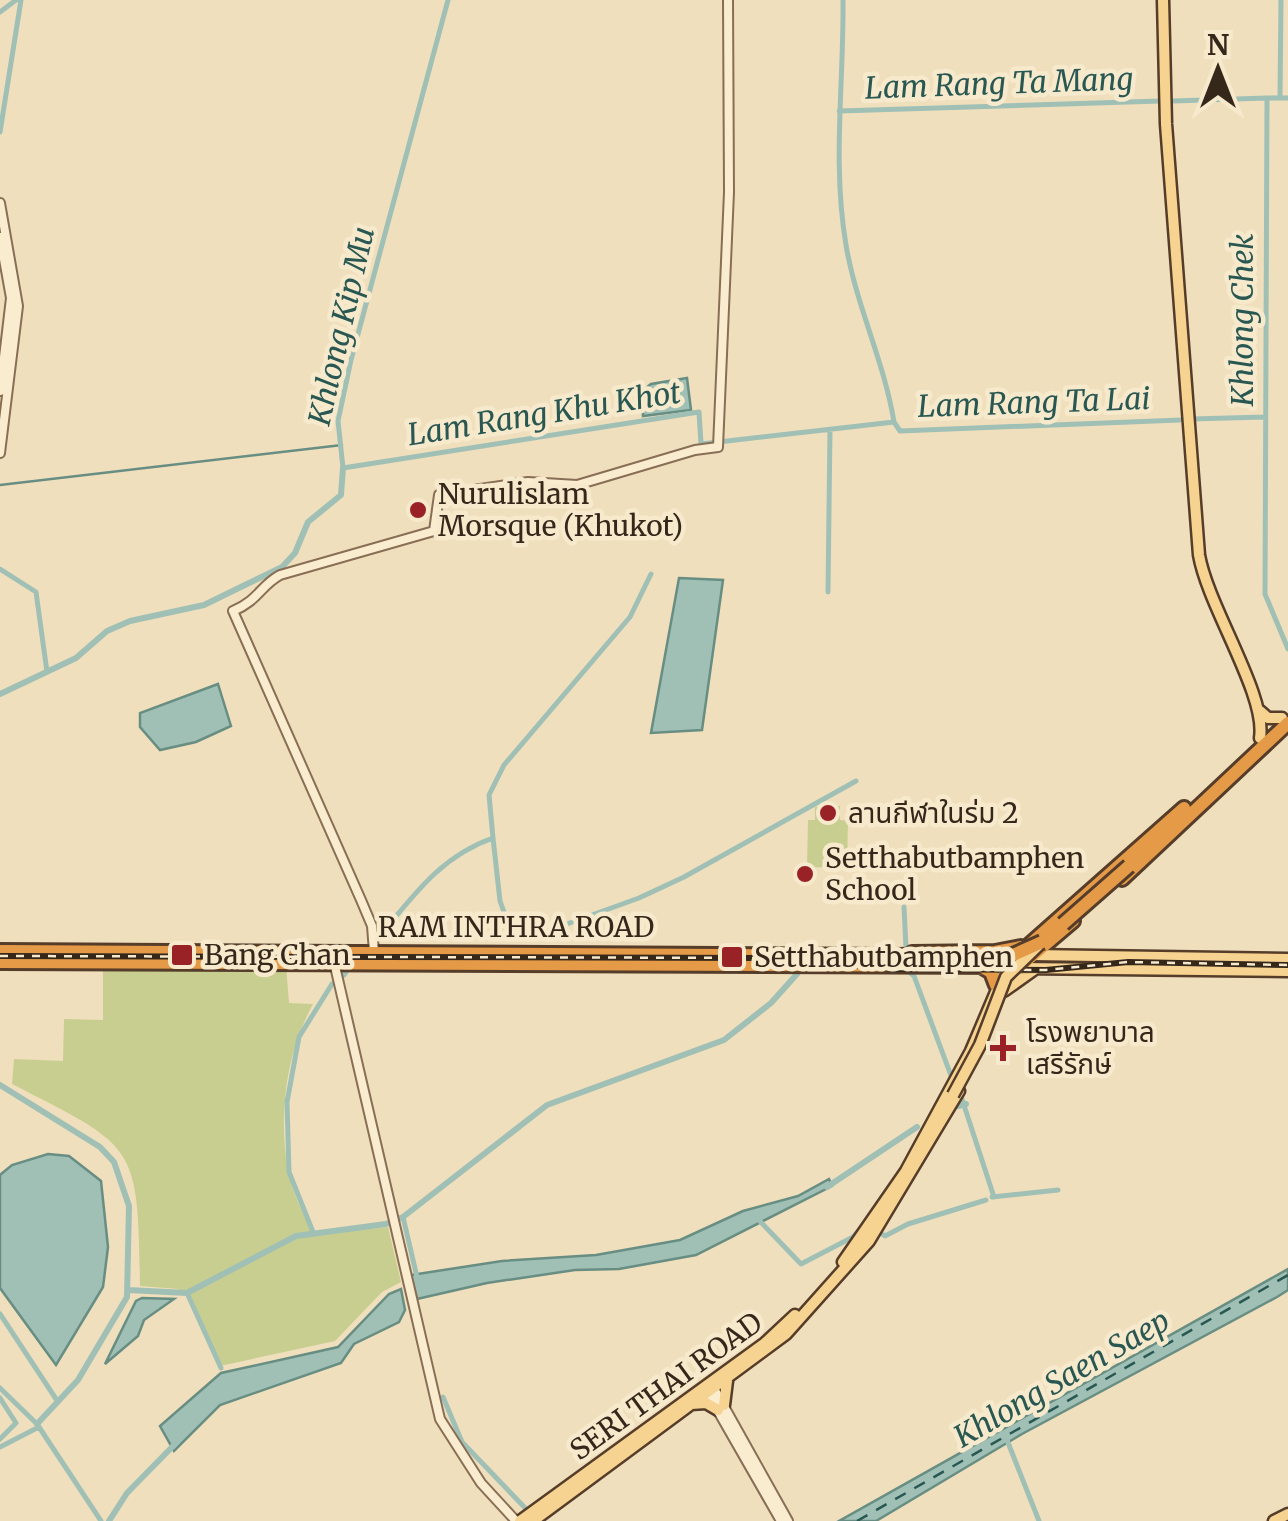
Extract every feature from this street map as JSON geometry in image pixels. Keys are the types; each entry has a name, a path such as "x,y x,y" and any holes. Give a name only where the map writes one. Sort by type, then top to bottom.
{"highway":[{"path":"1070,917 1286,718"},
{"path":"828,964 901,957 1004,959 1033,949 1179,824 1286,718"},
{"path":"1033,949 1179,824"},
{"name":"RAM INTHRA ROAD","path":"0,950 334,962 828,964 951,961 1033,949"},
{"name":"RAM INTHRA ROAD","path":"0,962 374,952 901,957 981,966 1033,949"},
{"path":"981,966 991,972 1000,988"}],"main road":[{"path":"1163,0 1166,124 1198,556 1212,602 1259,710 1260,738"},
{"path":"1259,710 1268,718 1286,718"},
{"path":"955,1092 978,1050 1006,976 1033,949 1054,947 1065,956"},
{"path":"1033,949 1065,956 1288,971"},
{"path":"1033,949 1046,966"},
{"name":"SERI THAI ROAD","path":"529,1518 786,1334 912,1175 982,1035 1000,988 1033,949"},
{"path":"1000,988 1046,966 1288,959"},
{"name":"SERI THAI ROAD","path":"529,1518 709,1387 782,1328 874,1227 955,1092 959,1072 982,1035"},
{"path":"689,1405 702,1402 721,1408 722,1390 731,1376"},
{"path":"1274,1521 1288,1514"}],"street":[{"path":"374,952 372,926 233,611 254,602 267,584 280,575 434,531 438,496 528,482 576,485 718,443 730,192 728,0"},
{"path":"0,203 18,296 0,454"},
{"path":"0,237 10,298 10,349 0,391"},
{"path":"334,962 411,1304 443,1426 481,1483 529,1518"},
{"path":"709,1387 784,1520"}],"green space":[{"path":"840,806 840,820 848,821 847,868 807,867 808,820 815,820 815,807"},
{"path":"103,965 286,965 289,1003 313,1004 296,1043 284,1106 285,1149 292,1186 312,1235 388,1227 401,1282 382,1292 335,1341 220,1366 187,1295 178,1289 140,1286 137,1203 132,1176 122,1155 107,1138 84,1122 12,1084 14,1059 63,1061 64,1019 103,1020"}],"water":[{"path":"687,378 691,410 643,416 642,391 651,384"},
{"path":"679,578 723,580 702,730 651,733"},
{"path":"218,684 231,726 196,742 160,750 140,727 140,713"},
{"path":"48,1154 69,1156 101,1181 108,1247 103,1287 56,1365 0,1288 0,1175 12,1165"},
{"path":"829,1179 832,1186 696,1255 619,1269 575,1270 487,1283 417,1299 411,1275 502,1261 596,1255 680,1240 743,1211 798,1196"},
{"path":"1288,1269 1288,1290 1277,1297 1022,1434 876,1521 839,1521"},
{"path":"401,1289 405,1310 399,1322 354,1344 341,1363 220,1405 174,1451 160,1426 221,1373 338,1347 389,1294"},
{"path":"174,1299 144,1320 138,1336 105,1364 136,1301"}],"waterway":[{"path":"0,12 16,0"},
{"path":"0,132 21,0"},
{"name":"Lam Rang Khu Khot","path":"448,0 351,360 338,421 343,468 699,412 701,444 894,422 856,289 842,214 839,153 843,0"},
{"name":"Khlong Chek","path":"1280,98 1281,0"},
{"name":"Khlong Chek","path":"1288,98 1267,98 1265,594 1288,649"},
{"name":"Lam Rang Ta Mang","path":"1173,101 1267,98"},
{"name":"Lam Rang Ta Mang","path":"839,111 1160,101"},
{"name":"Lam Rang Ta Lai","path":"1191,419 1265,417"},
{"name":"Lam Rang Ta Lai","path":"894,422 900,431 1180,420"},
{"path":"828,592 830,429"},
{"path":"0,485 342,445"},
{"name":"Khlong Kip Mu","path":"0,694 76,658 107,631 130,621 204,605 282,567 295,553 308,522 341,495 343,468"},
{"path":"0,569 36,592 47,672"},
{"path":"379,937 443,866 493,838 489,795 504,765 630,617 651,574"},
{"path":"493,838 500,901 513,937 531,937 639,898 684,877 856,781"},
{"path":"904,907 906,948"},
{"path":"344,975 350,966"},
{"path":"907,970 914,976 953,1081"},
{"path":"128,1290 187,1293 296,1236 386,1224 403,1217 547,1105 724,1040 771,1003 797,974"},
{"path":"313,1232 289,1172 287,1102 299,1037 332,984"},
{"path":"0,1085 100,1147 114,1162 129,1206 127,1297 78,1380 37,1424"},
{"path":"959,1090 994,1197"},
{"path":"958,1106 966,1104"},
{"path":"827,1187 917,1127"},
{"path":"992,1197 1058,1190"},
{"path":"877,1231 885,1236 908,1224 986,1200"},
{"path":"403,1217 417,1277"},
{"path":"756,1217 801,1264 853,1237 863,1226"},
{"path":"187,1293 221,1368"},
{"path":"0,1314 58,1402"},
{"path":"0,1388 37,1424 101,1521"},
{"path":"443,1397 462,1442 529,1512"},
{"path":"0,1398 16,1423 0,1439"},
{"path":"0,1447 39,1427"},
{"name":"Khlong Saen Saep","path":"1007,1440 1039,1521"},
{"path":"109,1521 127,1493 177,1442"}],"ferry route":[{"path":"857,1521 1288,1275"}],"railway":[{"path":"0,956 785,958 890,969 1046,970 1128,962 1288,965"}],"place":[{"name":"Nurulislam Morsque (Khukot)","path":"418,510"},
{"name":"ลานกีฬาในร่ม 2","path":"828,813"},
{"name":"Setthabutbamphen School","path":"805,874"},
{"name":"Bang Chan","path":"182,955"},
{"name":"Setthabutbamphen","path":"732,957"},
{"name":"โรงพยาบาล เสรีรักษ์","path":"1003,1048"}]}
